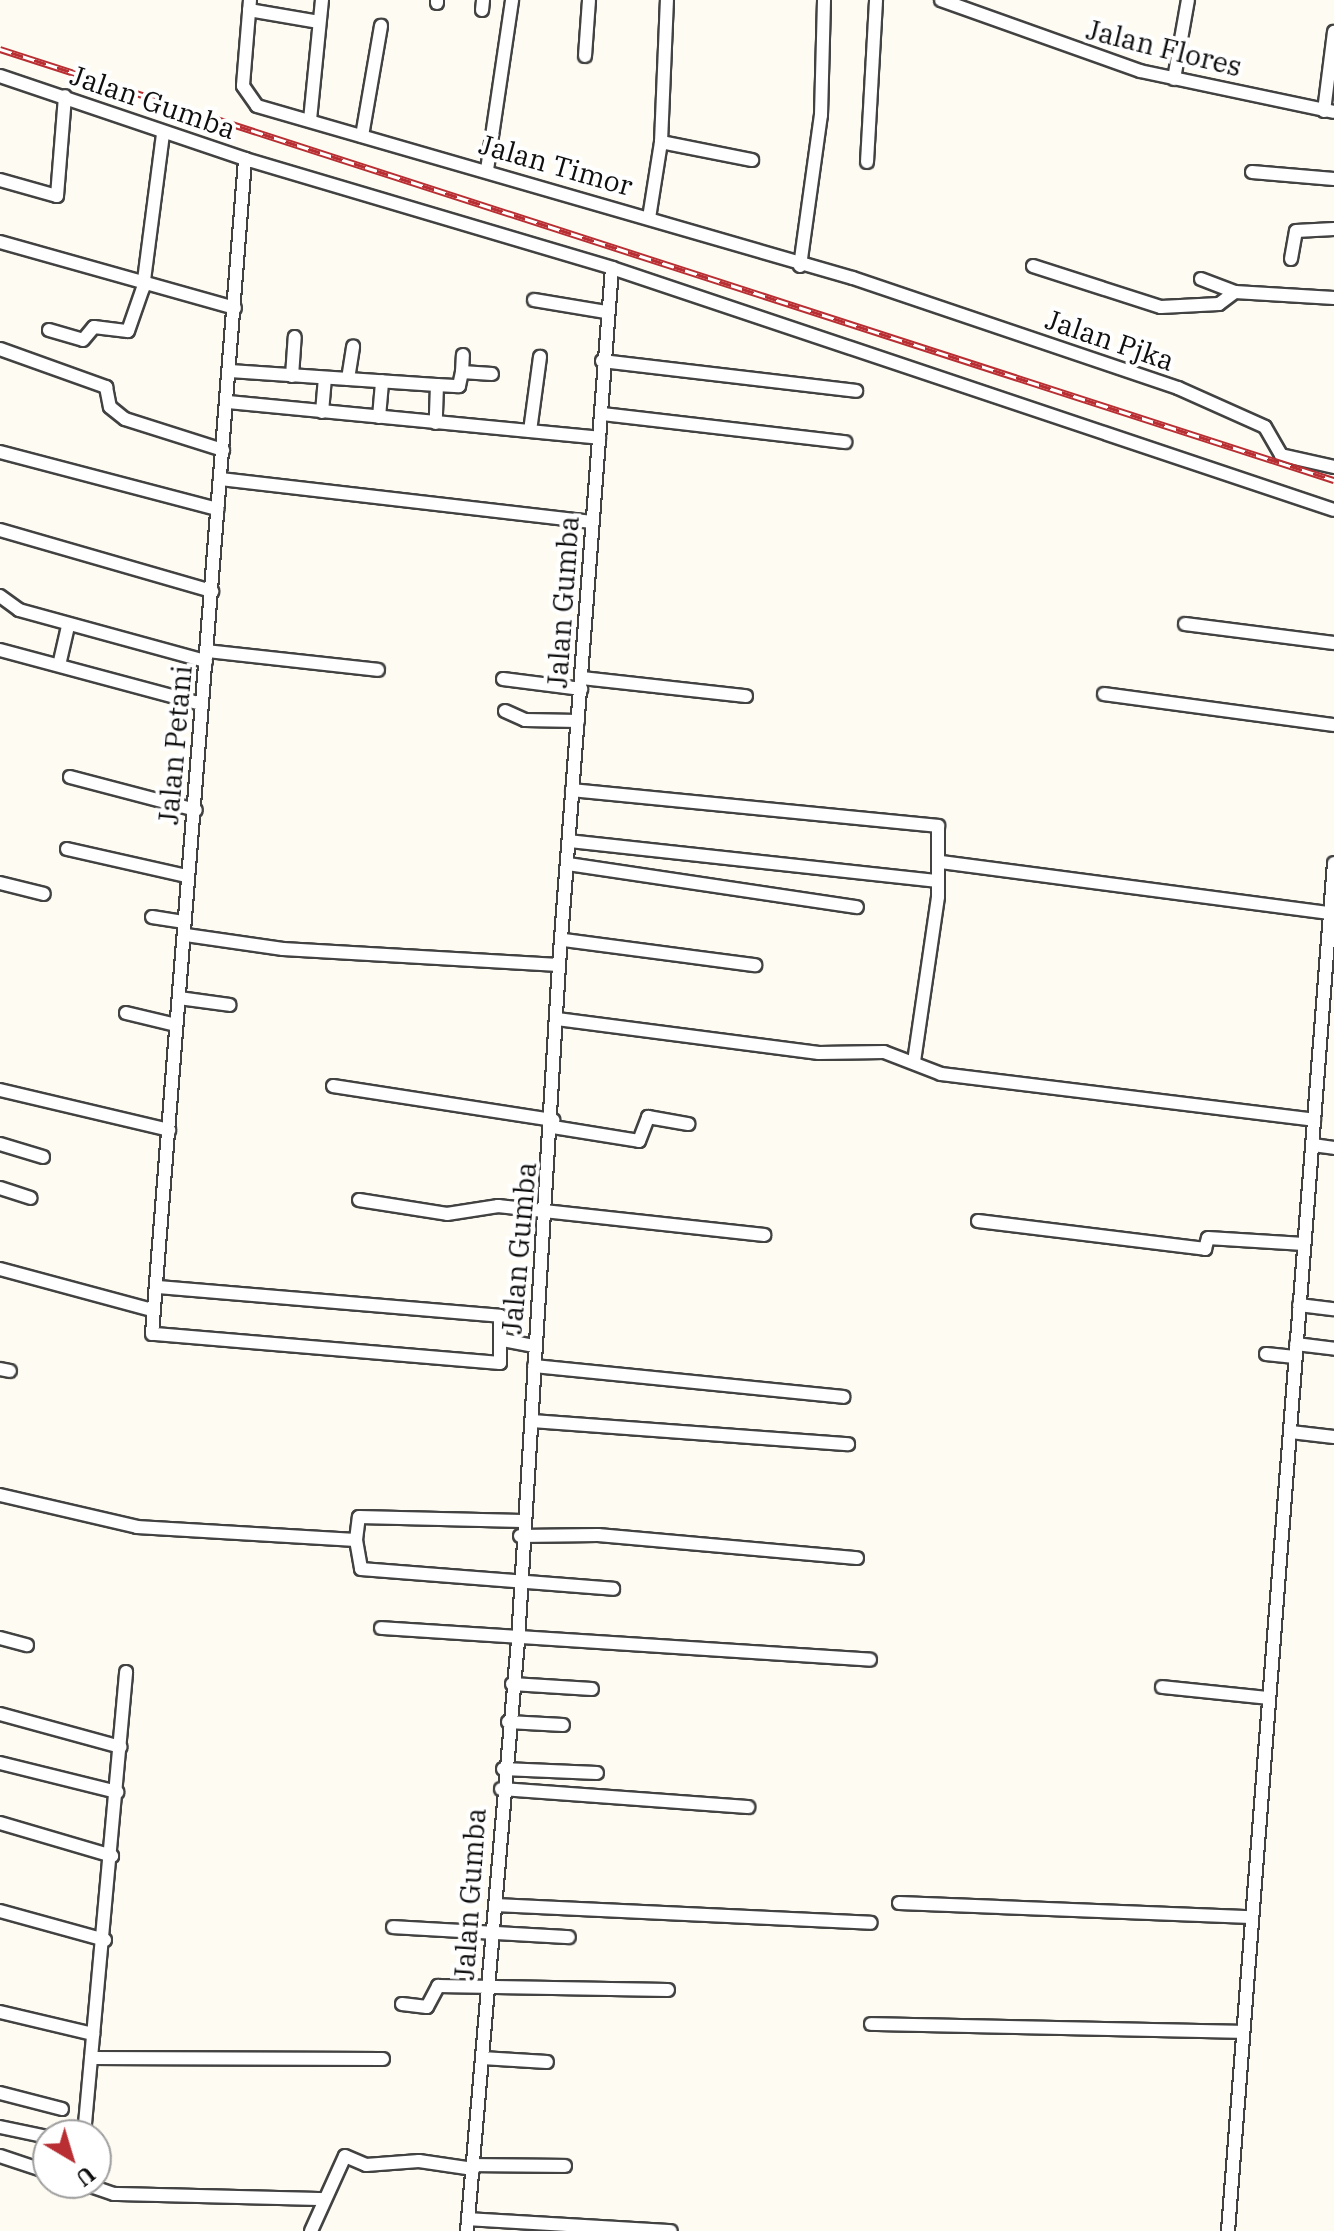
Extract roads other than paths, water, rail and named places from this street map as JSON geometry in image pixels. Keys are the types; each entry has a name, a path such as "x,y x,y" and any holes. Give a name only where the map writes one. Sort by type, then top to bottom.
{"street":[{"path":"310,120 322,0"},
{"path":"487,170 512,0"},
{"path":"585,56 589,0"},
{"path":"649,218 661,142 667,0"},
{"path":"800,266 821,115 824,0"},
{"path":"867,162 876,0"},
{"name":"Jalan Flores","path":"943,0 1174,79 1329,112"},
{"path":"1174,79 1188,0"},
{"path":"250,5 319,22"},
{"name":"Jalan Timor","path":"250,5 246,99 800,266 853,278"},
{"path":"362,136 381,26"},
{"path":"1329,112 1334,32"},
{"name":"Jalan Gumba","path":"0,76 245,159 612,268 1334,510"},
{"path":"0,180 57,196 65,96"},
{"path":"49,330 83,340 94,327 128,331 143,288 163,133"},
{"path":"661,142 752,160"},
{"name":"Jalan Petani","path":"245,159 196,810 187,876 158,1287 152,1310 152,1334 495,1365 503,1340"},
{"path":"1252,172 1334,179"},
{"path":"1291,259 1296,231 1334,229"},
{"path":"0,242 143,288 235,308"},
{"path":"1033,266 1161,307 1219,304 1235,292"},
{"name":"Jalan Gumba","path":"468,2225 489,1985 501,1789 518,1641 520,1536 532,1421 534,1346 549,1212 559,965 564,940 572,790 602,414 602,361 612,268"},
{"name":"Jalan Pjka","path":"853,278 1178,388 1265,427 1281,455 1334,467"},
{"path":"1201,279 1235,292 1334,298"},
{"path":"534,300 606,312"},
{"path":"292,376 295,337"},
{"path":"348,379 353,346"},
{"path":"0,349 106,387 112,411 125,419 223,450"},
{"path":"230,371 459,386 463,355"},
{"path":"530,431 540,357"},
{"path":"602,361 856,391"},
{"path":"462,372 492,374"},
{"path":"322,412 325,378"},
{"path":"379,417 382,381"},
{"path":"436,423 437,385"},
{"path":"228,402 599,438"},
{"path":"602,414 845,442"},
{"path":"0,452 218,509"},
{"path":"220,479 593,522"},
{"path":"0,530 212,591"},
{"path":"0,596 19,610 68,625 206,656 378,670"},
{"path":"1185,624 1334,643"},
{"path":"60,661 68,625"},
{"path":"0,650 60,661 202,704"},
{"path":"503,679 746,696"},
{"path":"1104,694 1334,725"},
{"path":"505,711 525,720 578,721"},
{"path":"70,777 196,810"},
{"path":"572,790 934,825 944,835 914,1062"},
{"path":"569,841 937,881"},
{"path":"67,849 187,876"},
{"path":"941,862 1330,913"},
{"path":"1228,2231 1295,1351 1330,963 1334,863"},
{"path":"568,864 857,907"},
{"path":"0,883 44,894"},
{"path":"152,917 185,929 283,949 559,965"},
{"path":"564,940 755,965"},
{"path":"179,998 230,1005"},
{"path":"126,1013 176,1025"},
{"path":"557,1019 819,1053 884,1052 941,1074 1314,1120"},
{"path":"333,1086 639,1141 648,1117 688,1124"},
{"path":"0,1090 169,1130"},
{"path":"0,1144 43,1157"},
{"path":"1313,1145 1334,1148"},
{"path":"0,1188 30,1198"},
{"path":"359,1200 460,1215 498,1206 764,1235"},
{"path":"978,1221 1205,1249 1208,1238 1304,1244"},
{"path":"0,1269 152,1310"},
{"path":"158,1287 500,1316 503,1340 534,1346"},
{"path":"1299,1305 1334,1309"},
{"path":"1266,1354 1334,1349"},
{"path":"534,1366 843,1397"},
{"path":"532,1421 848,1444"},
{"path":"1291,1432 1334,1437"},
{"path":"0,1495 137,1527 356,1540"},
{"path":"522,1521 359,1517 356,1540 361,1569 519,1586 613,1589"},
{"path":"520,1536 598,1535 857,1558"},
{"path":"381,1628 518,1641 870,1660"},
{"path":"0,1638 27,1645"},
{"path":"85,2119 105,1940 126,1672"},
{"path":"512,1684 592,1689"},
{"path":"1162,1687 1268,1698"},
{"path":"0,1714 121,1747"},
{"path":"508,1722 563,1725"},
{"path":"0,1763 117,1792"},
{"path":"503,1769 597,1773"},
{"path":"501,1789 748,1807"},
{"path":"0,1823 112,1856"},
{"path":"899,1903 1251,1917"},
{"path":"495,1905 871,1923"},
{"path":"0,1911 105,1940"},
{"path":"393,1927 569,1937"},
{"path":"402,2004 427,2007 438,1986 668,1990"},
{"path":"0,2012 93,2034"},
{"path":"871,2024 1242,2032"},
{"path":"91,2058 383,2059"},
{"path":"482,2058 547,2062"},
{"path":"0,2093 62,2109"},
{"path":"0,2127 32,2134"},
{"path":"0,2156 32,2167"},
{"path":"311,2231 345,2156 366,2165 419,2161 473,2167 565,2166"},
{"path":"112,2193 323,2199"},
{"path":"468,2225 671,2231"}],"railway":[{"path":"0,49 1334,480"}]}
